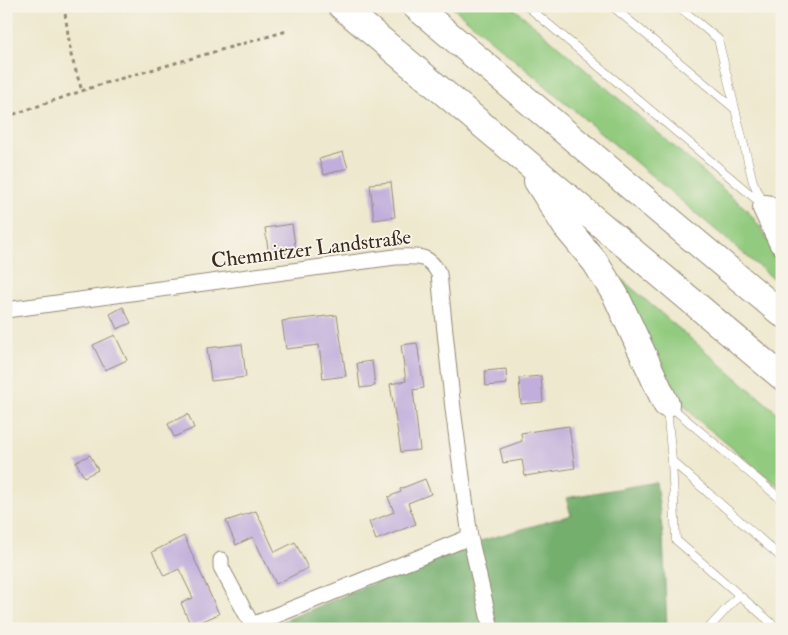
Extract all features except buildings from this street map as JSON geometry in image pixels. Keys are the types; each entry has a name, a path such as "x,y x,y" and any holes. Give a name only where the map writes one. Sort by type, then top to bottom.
{"highway":[{"path":"341,6 782,377"},
{"path":"415,6 782,314"},
{"path":"525,161 566,227 594,262 616,296 666,404"},
{"path":"766,208 782,242"}],"street":[{"name":"Chemnitzer Landstraße","path":"6,310 396,257 427,258 434,264 439,274 453,409 470,537 491,629"},
{"path":"221,560 221,567 252,625 470,537"}],"lane":[{"path":"527,6 766,208"},
{"path":"612,6 735,109"},
{"path":"678,6 718,39 753,182 766,208"},
{"path":"666,404 672,461 676,540 776,627"},
{"path":"666,404 782,500"},
{"path":"672,461 782,558"},
{"path":"708,629 739,595"}],"path":[{"path":"64,6 71,56 82,91"},
{"path":"6,117 82,91 287,31"}],"green space":[{"path":"451,6 511,6 529,21 746,209 759,226 775,255 779,265 782,286"},
{"path":"606,266 782,417 782,489 697,419 674,394"},
{"path":"656,482 663,537 667,629 265,629 460,547 571,515 566,498"}]}
